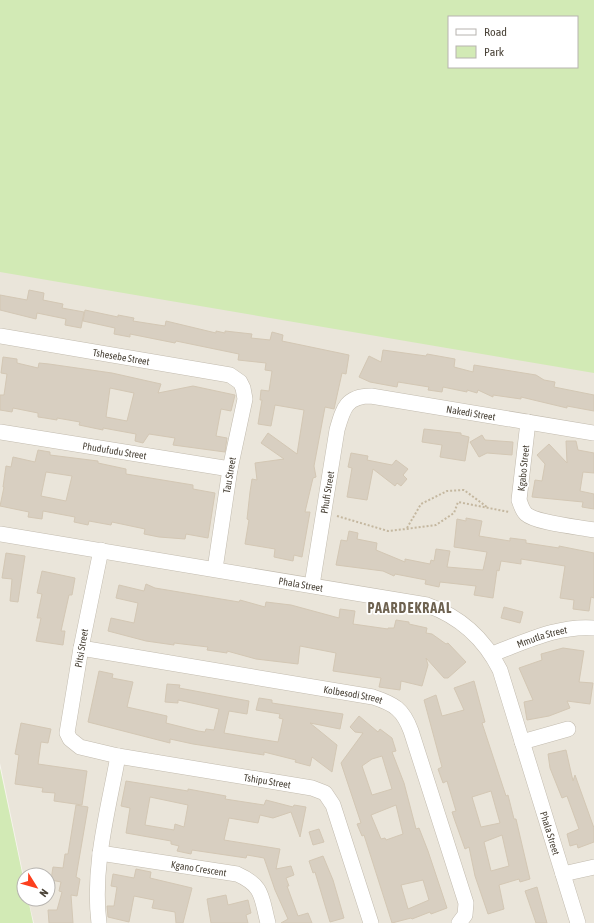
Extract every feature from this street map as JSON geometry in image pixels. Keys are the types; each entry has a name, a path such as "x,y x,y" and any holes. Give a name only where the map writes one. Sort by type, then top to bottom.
{"street":[{"name":"Tshesebe Street","path":"0,336 230,375 240,382"},
{"name":"Tau Street","path":"215,570 230,469 245,400 243,388 240,382"},
{"name":"Nakedi Street","path":"350,401 360,396 371,396 594,433"},
{"name":"Phufi Street","path":"312,585 338,430 343,411 350,401"},
{"name":"Kgabo Street","path":"526,514 521,507 519,500 528,422"},
{"name":"Phudufudu Street","path":"0,432 230,469"},
{"path":"526,514 539,520 594,530"},
{"name":"Phala Street","path":"0,534 427,605 443,611 470,629 492,654 505,684 578,923"},
{"name":"Pitsi Street","path":"74,744 67,733 81,648 101,550"},
{"name":"Mmutla Street","path":"492,654 552,632 574,627 594,628"},
{"name":"Kolbesodi Street","path":"81,648 373,697 396,707 407,720 411,731 466,902 465,915 459,923"},
{"path":"522,742 568,729"},
{"name":"Tshipu Street","path":"74,744 80,747 118,756 312,788 325,793 333,804 371,923"},
{"path":"99,923 96,899 100,853 118,756"},
{"name":"Kgano Crescent","path":"100,853 238,874 252,880 259,890 268,923"},
{"path":"563,874 594,867"}],"path":[{"path":"406,528 421,504 447,491 464,490 488,508"},
{"path":"324,513 388,531 436,525 454,513 458,502 526,514"}],"shaded area":[{"path":"0,270 594,369 594,923 34,923 30,907 56,907 56,867 22,867 0,763"}],"green space":[{"path":"0,0 594,0 594,373 0,272"},
{"path":"0,768 21,867 16,867 16,907 30,907 33,923 0,923"}],"building":[{"path":"29,290 44,293 43,300 63,304 62,308 84,312 81,328 65,325 66,319 37,313 36,319 0,310 0,295 27,300"},
{"path":"85,310 118,317 118,315 134,318 133,321 165,326 166,321 216,333 216,331 225,333 225,331 252,334 251,338 270,340 272,332 283,335 282,341 349,355 346,374 342,373 334,409 325,407 314,466 316,477 313,478 305,512 310,512 302,557 294,555 293,561 274,557 275,549 245,544 249,520 247,519 252,479 257,480 255,463 284,459 261,443 268,433 297,454 304,410 275,405 271,426 258,424 262,400 260,400 261,390 269,391 272,371 265,370 266,363 238,360 239,354 176,341 175,343 130,334 130,337 114,334 115,328 83,321"},
{"path":"383,350 426,356 427,354 455,359 454,367 473,372 474,365 536,375 544,380 555,382 554,387 594,395 594,411 567,406 567,408 521,397 521,399 493,395 493,397 478,390 477,393 467,390 467,392 443,387 442,392 428,390 429,387 398,382 397,387 370,382 359,377 369,356 381,362"},
{"path":"3,357 17,359 17,363 38,368 39,363 49,364 112,373 161,384 158,393 193,386 235,395 231,411 221,409 216,436 227,438 225,452 173,445 175,438 149,434 143,443 135,441 136,434 103,428 103,430 79,425 80,422 57,418 57,420 38,417 38,413 13,408 12,412 0,410 0,395 4,395 7,374 1,373","holes":["110,388 134,393 127,421 106,417"]},
{"path":"424,429 461,433 461,435 469,437 465,461 440,457 442,445 422,442"},
{"path":"482,435 485,440 513,442 512,455 487,453 479,457 470,442"},
{"path":"566,441 576,441 578,450 594,453 594,473 583,472 580,491 594,494 594,509 582,507 583,502 532,497 535,480 542,481 545,464 537,455 549,444 567,463"},
{"path":"38,450 50,452 50,455 98,461 98,463 126,469 126,474 193,485 193,489 215,493 208,538 186,534 185,539 159,537 144,534 145,529 112,522 111,525 89,521 88,525 74,522 75,517 43,511 42,519 28,517 29,512 0,506 6,466 11,467 13,457 35,462","holes":["46,472 72,476 66,501 41,496"]},
{"path":"351,453 368,456 367,460 392,465 396,460 408,469 403,475 407,479 401,486 397,483 395,486 373,469 367,500 347,497 352,468 348,467"},
{"path":"466,518 482,521 479,536 510,541 510,538 526,540 526,543 559,548 559,546 594,553 594,598 591,597 589,611 573,609 574,600 560,598 565,566 521,559 521,564 501,561 499,571 497,570 493,598 474,595 476,586 440,582 439,587 425,584 426,580 395,574 394,576 383,571 336,565 341,540 347,541 349,531 358,533 357,539 377,543 376,550 405,562 405,559 430,564 431,560 434,561 436,549 450,551 447,567 483,570 487,552 454,547 457,519 466,521"},
{"path":"6,553 25,556 18,602 10,601 12,579 2,578"},
{"path":"42,571 75,578 72,595 69,595 61,631 65,631 63,645 36,641 41,618 37,618 42,594 37,593"},
{"path":"146,584 155,588 239,602 240,600 265,607 266,602 291,605 339,618 340,609 355,611 353,624 388,629 394,628 396,620 409,622 409,624 427,628 426,633 432,634 446,644 448,643 466,662 448,678 444,678 426,658 428,665 422,686 401,681 400,690 379,687 381,678 333,671 336,653 300,646 298,664 256,659 227,651 227,653 207,650 208,647 174,643 174,645 146,641 108,631 111,618 134,623 138,603 116,598 119,585 144,591"},
{"path":"504,607 523,612 520,623 501,618"},
{"path":"563,648 584,651 579,682 593,683 590,704 567,701 570,708 549,716 527,720 524,702 533,700 519,668 542,660 541,654"},
{"path":"99,671 113,674 112,678 133,682 127,707 167,716 166,723 198,731 205,732 206,729 214,730 219,709 178,700 178,703 165,702 167,684 180,685 179,688 249,701 247,714 229,711 224,733 253,738 278,742 283,719 279,718 280,714 256,710 259,698 272,700 272,703 343,714 340,729 310,723 337,745 332,772 312,757 310,766 295,762 296,760 264,752 264,755 170,739 170,743 88,722"},
{"path":"474,681 485,722 482,723 506,796 508,795 514,819 516,819 530,879 520,882 519,879 499,885 504,909 488,914 475,876 469,847 465,849 452,812 456,811 447,781 443,783 438,769 442,767 424,700 436,695 442,716 464,710 454,688","holes":["491,791 500,823 481,827 472,797","502,835 509,866 491,871 484,842"]},
{"path":"359,716 378,732 380,729 392,738 396,751 392,752 404,783 416,829 419,828 447,908 431,914 430,912 412,919 392,923 364,835 362,836 357,824 361,823 341,763 363,733 355,732 350,727","holes":["382,756 392,789 372,795 362,766 372,759","396,805 403,834 386,840 385,838 381,839 371,815","423,880 429,900 408,909 401,885"]},
{"path":"21,723 51,729 48,743 41,742 38,764 87,771 82,805 54,801 55,793 42,792 43,788 15,784 19,755 15,754"},
{"path":"566,750 573,781 575,775 594,828 594,842 578,848 577,844 570,846 567,834 579,829 567,796 562,798 550,768 548,754"},
{"path":"126,781 188,791 188,789 226,796 225,799 264,805 266,800 293,807 294,805 306,807 300,837 291,812 273,818 260,815 258,823 229,818 224,840 280,849 276,869 291,866 294,875 286,878 289,886 287,886 298,916 308,913 312,923 281,923 288,919 275,890 264,858 247,855 246,858 192,850 191,854 177,851 179,846 171,844 171,841 126,833 130,808 121,806","holes":["150,797 188,805 184,827 175,824 174,830 145,825"]},
{"path":"76,805 88,807 76,877 80,879 77,896 71,895 73,923 49,923 48,910 57,910 62,892 59,891 61,882 56,881 56,867 63,868 65,854 68,854"},
{"path":"319,829 324,842 313,845 309,832"},
{"path":"323,856 333,880 344,918 330,922 315,872 313,873 309,861"},
{"path":"136,869 151,872 150,878 192,888 183,923 176,923 175,912 152,908 154,900 134,896 129,922 108,917 107,906 114,906 117,887 111,886 113,874 134,878"},
{"path":"537,887 547,923 536,923 525,891"},
{"path":"226,895 228,905 248,900 251,913 246,915 248,923 211,923 207,899"}],"district":[{"name":"PAARDEKRAAL","path":"410,608"}]}
